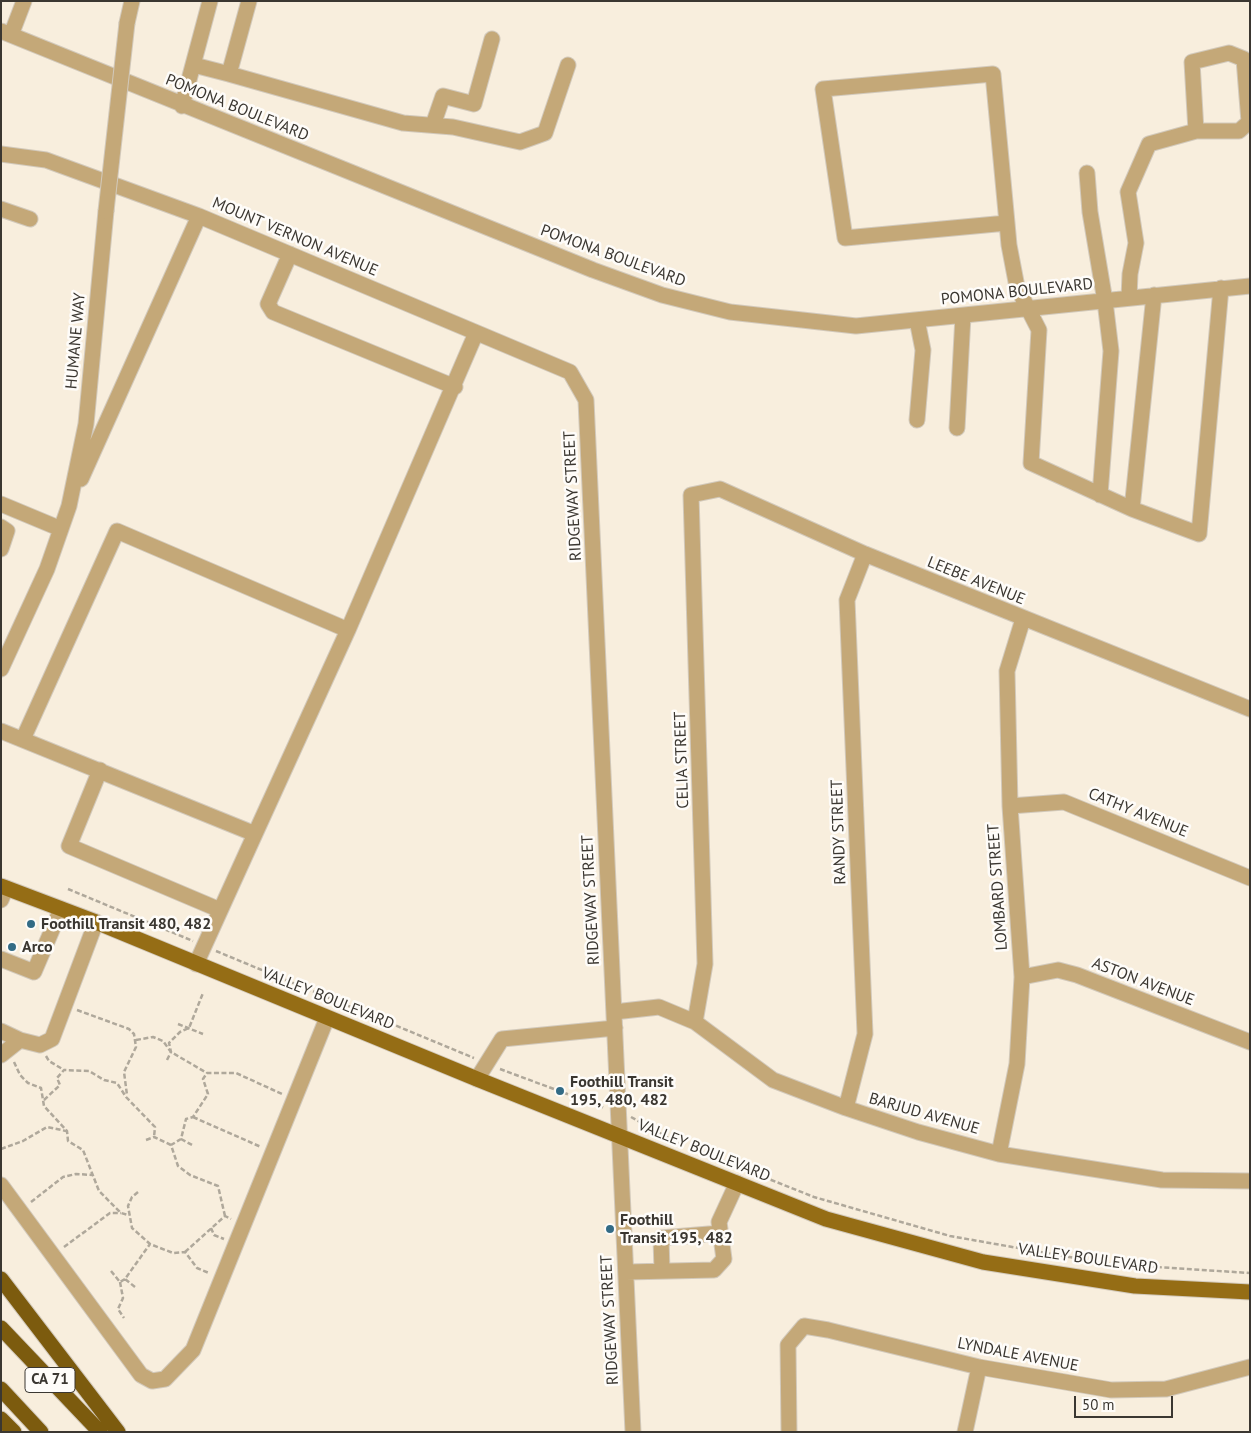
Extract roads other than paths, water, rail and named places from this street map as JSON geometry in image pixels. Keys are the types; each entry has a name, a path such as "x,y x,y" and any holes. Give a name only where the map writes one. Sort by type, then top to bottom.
{"highway":[{"path":"1,1279 118,1432"},
{"name":"CA 71","path":"1,1328 100,1432"},
{"name":"CA 71","path":"1,1388 41,1432"},
{"path":"1,1419 14,1432"}],"main road":[{"name":"VALLEY BOULEVARD","path":"3,891 96,922 477,1080 826,1219 983,1262 1135,1286 1250,1292"}],"street":[{"path":"6,33 24,1"},
{"name":"HUMANE WAY","path":"1,669 47,569 69,506 86,424 106,211 127,24 132,1"},
{"path":"182,106 210,1"},
{"path":"229,74 249,1"},
{"name":"POMONA BOULEVARD","path":"6,33 182,106 592,270 662,295 730,312 856,326 1250,286"},
{"path":"434,125 442,96 474,104 492,39"},
{"path":"1129,298 1130,274 1136,243 1128,192 1149,144 1196,131 1240,132 1249,122 1244,59 1229,53 1192,62 1196,131"},
{"path":"194,65 403,123 453,127 520,142 545,133 568,65"},
{"path":"1007,222 846,238 823,89 993,74 1007,222 1017,287 1039,330 1031,463 1132,509 1199,534 1221,288"},
{"name":"MOUNT VERNON AVENUE","path":"2,154 46,160 199,216 570,372"},
{"path":"1087,173 1092,230 1105,301 1111,351 1100,494"},
{"path":"1,209 30,219"},
{"path":"69,506 199,216"},
{"path":"290,254 268,304 273,312 455,386"},
{"path":"1132,509 1154,296"},
{"path":"957,428 963,316"},
{"path":"917,320 923,350 917,420"},
{"path":"196,964 348,630 455,386 476,333"},
{"name":"RIDGEWAY STREET","path":"570,372 586,400 633,1432"},
{"name":"LEEBE AVENUE","path":"691,495 720,489 865,554 1250,709"},
{"name":"CELIA STREET","path":"691,495 706,964 695,1022"},
{"path":"1,504 61,529"},
{"path":"1,527 7,531 1,549"},
{"path":"22,739 117,531 348,630"},
{"name":"RANDY STREET","path":"846,1108 865,1034 847,600 865,554"},
{"name":"LOMBARD STREET","path":"1000,1154 1018,1064 1022,977 1010,806 1007,671 1023,619"},
{"path":"1,731 254,834"},
{"path":"100,770 69,846 220,910"},
{"name":"CATHY AVENUE","path":"1010,806 1064,802 1250,878"},
{"path":"1,959 34,972 61,909"},
{"path":"1,1031 20,1040 40,1045 52,1039 96,922"},
{"name":"ASTON AVENUE","path":"1022,977 1058,970 1077,975 1250,1042"},
{"name":"BARJUD AVENUE","path":"614,1012 659,1007 695,1022 773,1080 846,1108 918,1132 1000,1154 1162,1180 1250,1181"},
{"path":"1,1185 141,1375 152,1381 164,1380 193,1350 242,1224 327,1018"},
{"path":"477,1080 502,1039 615,1028"},
{"path":"4,1052 20,1040"},
{"path":"626,1272 714,1270 724,1259 719,1222 737,1183"},
{"path":"662,1271 661,1238 721,1233"},
{"name":"LYNDALE AVENUE","path":"788,1432 788,1345 804,1326 828,1330 979,1367 1111,1390 1166,1389 1250,1367"},
{"path":"965,1432 979,1367"}],"place":[{"name":"Foothill Transit 480, 482","path":"31,924"},
{"name":"Arco","path":"12,947"},
{"name":"Foothill Transit 195, 480, 482","path":"560,1091"},
{"name":"Foothill Transit 195, 482","path":"610,1229"}]}
